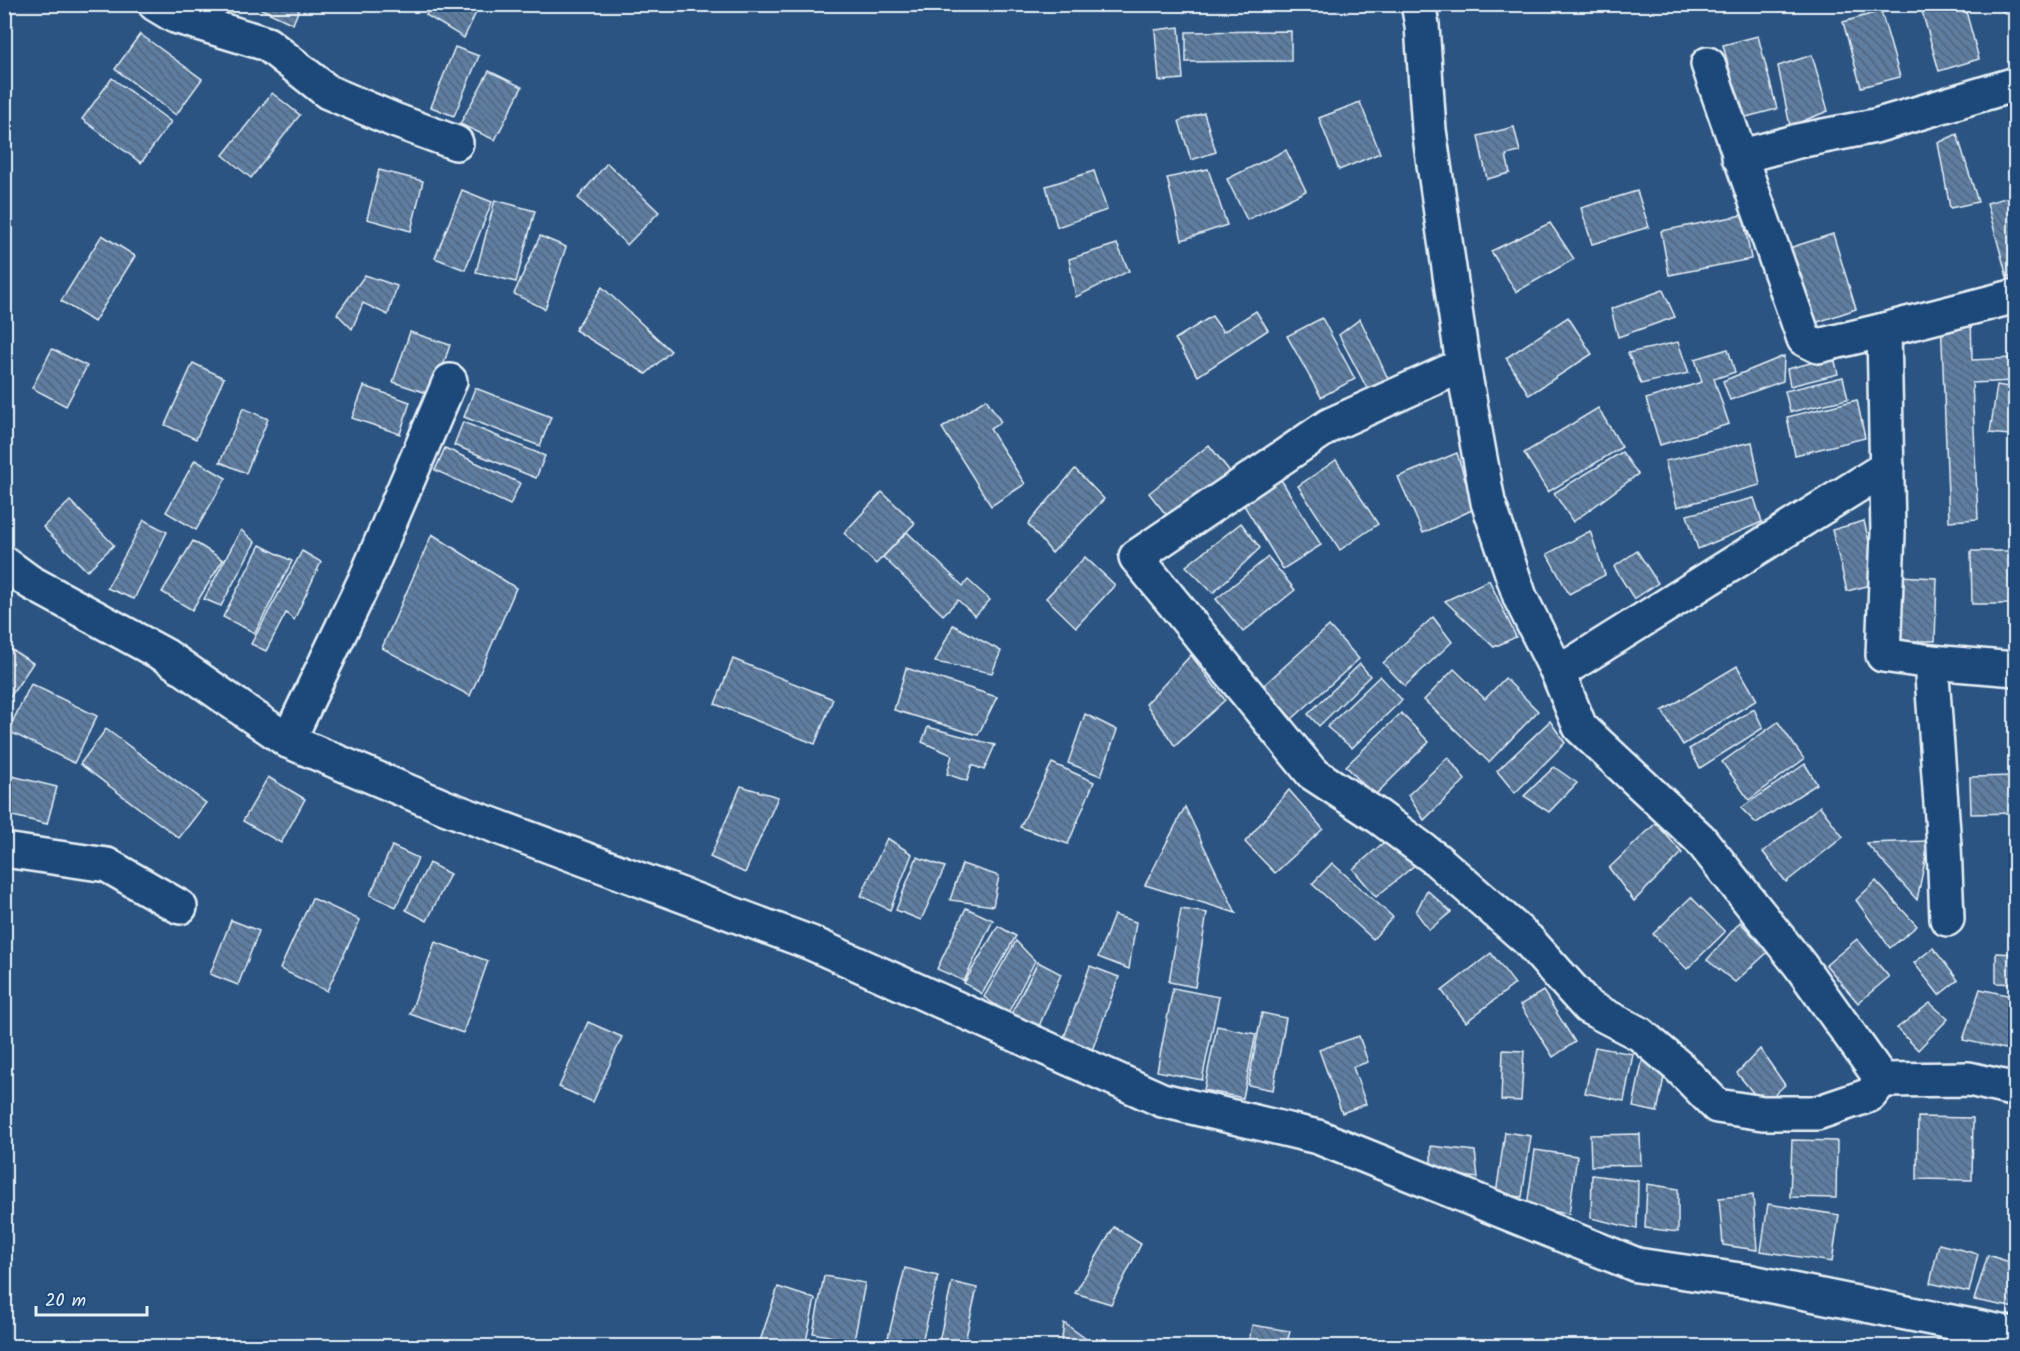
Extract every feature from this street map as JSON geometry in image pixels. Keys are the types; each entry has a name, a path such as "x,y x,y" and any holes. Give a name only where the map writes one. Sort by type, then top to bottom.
{"street":[{"path":"155,4 175,16 267,44 328,92 456,143"},
{"path":"1418,4 1422,25 1429,130 1463,365 1488,502 1520,597 1558,672 1580,727 1700,839 1800,965 1882,1080"},
{"path":"1707,64 1804,339 1818,346 2016,296"},
{"path":"1739,156 1798,141 1875,126 2016,84"},
{"path":"1884,330 1888,533 1883,655 1931,662 2016,669"},
{"path":"1463,365 1330,425 1136,557 1312,773 1379,817 1437,860 1528,940 1588,1007 1640,1034 1680,1068 1717,1106 1762,1113 1817,1113 1870,1095 1882,1080"},
{"path":"288,741 366,578 450,381"},
{"path":"1558,672 1887,466"},
{"path":"4,562 30,582 166,656 288,741 447,808 811,943 1162,1100 1318,1137 1637,1265 1747,1281 2016,1335"},
{"path":"1931,662 1947,919"},
{"path":"4,850 107,865 180,907"},
{"path":"1882,1080 1970,1079 2016,1090"}],"building":[{"path":"251,4 301,4 293,24"},
{"path":"431,4 480,4 464,38 426,15"},
{"path":"1920,4 1964,4 1979,59 1939,71"},
{"path":"1990,4 2016,4 2016,19"},
{"path":"1881,11 1900,77 1861,87 1843,22"},
{"path":"1179,27 1183,79 1159,81 1155,30"},
{"path":"1291,31 1291,61 1186,62 1186,32"},
{"path":"140,34 202,79 176,115 115,69"},
{"path":"1758,36 1777,109 1742,118 1723,45"},
{"path":"455,47 479,56 454,116 431,107"},
{"path":"1812,55 1828,111 1790,126 1778,66"},
{"path":"489,71 522,87 495,140 460,124"},
{"path":"112,78 171,122 141,163 82,119"},
{"path":"272,93 300,115 251,178 223,155"},
{"path":"1360,102 1380,153 1339,170 1319,118"},
{"path":"1204,113 1216,152 1191,160 1179,121"},
{"path":"1514,127 1520,152 1506,155 1510,173 1487,179 1478,136"},
{"path":"1957,134 1978,202 1950,208 1938,143"},
{"path":"1286,150 1306,191 1247,220 1227,179"},
{"path":"607,163 659,212 627,245 578,198"},
{"path":"1208,169 1227,225 1182,240 1167,178"},
{"path":"379,170 423,181 411,231 367,219"},
{"path":"1094,171 1107,210 1057,227 1046,186"},
{"path":"462,190 492,202 465,270 435,258"},
{"path":"1637,191 1649,227 1592,244 1581,208"},
{"path":"2016,195 2016,275 2007,277 1987,203"},
{"path":"495,200 535,211 516,282 476,272"},
{"path":"1743,215 1751,259 1669,275 1661,231"},
{"path":"1550,223 1574,259 1516,292 1491,251"},
{"path":"1833,234 1856,309 1806,326 1783,250"},
{"path":"102,235 135,256 94,322 61,301"},
{"path":"540,236 566,247 545,309 514,294"},
{"path":"1117,244 1129,271 1076,297 1069,259"},
{"path":"365,275 397,286 388,315 363,303 352,329 337,314"},
{"path":"602,287 671,351 646,374 575,330"},
{"path":"1663,290 1675,317 1618,337 1611,309"},
{"path":"1256,311 1268,330 1198,376 1175,339 1212,316 1223,332"},
{"path":"1971,315 1972,360 2013,358 2014,381 1972,383 1978,519 1949,521 1941,317"},
{"path":"1568,317 1592,354 1529,395 1506,358"},
{"path":"1322,318 1355,379 1321,397 1287,336"},
{"path":"1360,319 1391,385 1370,394 1339,335"},
{"path":"410,332 450,345 433,395 393,382"},
{"path":"1678,342 1689,373 1641,384 1628,353"},
{"path":"52,349 87,366 66,406 32,388"},
{"path":"1728,349 1735,372 1714,379 1729,424 1660,445 1646,399 1702,382 1695,359"},
{"path":"1784,356 1783,381 1730,400 1723,381"},
{"path":"1834,357 1838,374 1790,386 1787,369"},
{"path":"193,363 224,378 196,439 165,425"},
{"path":"1843,377 1848,399 1790,412 1785,391"},
{"path":"1997,385 2015,388 2009,435 1990,433"},
{"path":"364,386 410,402 400,434 352,418"},
{"path":"475,388 551,417 540,446 464,417"},
{"path":"986,399 1001,422 990,429 1025,484 991,506 942,428"},
{"path":"1857,400 1865,438 1795,455 1787,417"},
{"path":"243,408 268,419 246,473 220,462"},
{"path":"1598,408 1622,447 1548,492 1524,453"},
{"path":"463,422 545,456 536,478 454,445"},
{"path":"1752,442 1760,485 1677,507 1665,461"},
{"path":"1209,445 1235,478 1175,526 1149,493"},
{"path":"445,448 520,483 510,505 435,470"},
{"path":"1622,452 1638,474 1573,522 1554,493"},
{"path":"1457,453 1474,509 1423,533 1398,477"},
{"path":"195,460 226,478 196,530 166,512"},
{"path":"1336,460 1378,524 1340,550 1298,486"},
{"path":"1075,469 1104,499 1052,553 1028,524"},
{"path":"1277,473 1321,545 1283,569 1239,497"},
{"path":"882,492 915,523 876,564 844,533"},
{"path":"1754,498 1762,522 1698,549 1687,515"},
{"path":"70,501 114,545 87,571 43,527"},
{"path":"144,520 167,532 134,599 107,588"},
{"path":"1864,521 1879,583 1847,591 1832,530"},
{"path":"1241,523 1260,548 1213,593 1186,566"},
{"path":"241,530 255,542 221,606 204,599"},
{"path":"1590,531 1605,575 1569,594 1547,554"},
{"path":"907,532 963,586 968,580 990,600 975,616 958,600 943,615 883,557"},
{"path":"432,534 516,588 470,696 382,648"},
{"path":"193,541 223,560 192,610 162,592"},
{"path":"260,545 292,561 255,633 223,617"},
{"path":"302,551 321,562 294,620 286,613 266,651 251,644"},
{"path":"1637,551 1658,583 1634,599 1614,567"},
{"path":"1971,551 2012,551 2012,604 1972,604"},
{"path":"1085,557 1115,585 1076,627 1046,598"},
{"path":"1268,557 1295,590 1243,632 1216,599"},
{"path":"1899,576 1937,578 1935,641 1896,641"},
{"path":"1489,580 1516,637 1494,647 1445,601"},
{"path":"1433,617 1452,642 1405,686 1383,663"},
{"path":"953,625 1001,651 992,673 935,662"},
{"path":"1329,626 1359,659 1292,719 1263,686"},
{"path":"4,645 33,663 4,706"},
{"path":"1191,655 1225,700 1175,746 1146,704"},
{"path":"733,659 833,699 815,744 715,704"},
{"path":"1360,664 1370,676 1319,726 1308,714"},
{"path":"1737,666 1757,700 1683,745 1662,711"},
{"path":"906,668 997,697 978,735 894,710"},
{"path":"1454,669 1485,699 1505,678 1538,711 1489,762 1424,700"},
{"path":"1380,676 1402,700 1352,748 1327,727"},
{"path":"31,684 97,716 74,763 8,731"},
{"path":"1754,709 1763,728 1700,768 1689,749"},
{"path":"1401,713 1429,742 1374,796 1346,766"},
{"path":"1085,714 1117,730 1101,776 1068,763"},
{"path":"1550,721 1565,743 1515,793 1497,771"},
{"path":"1778,722 1804,759 1749,800 1722,762"},
{"path":"928,727 995,745 984,770 972,765 967,781 947,774 952,755 922,742"},
{"path":"106,729 206,803 179,838 80,764"},
{"path":"1448,757 1465,780 1424,820 1408,795"},
{"path":"1052,763 1094,782 1068,844 1020,827"},
{"path":"1805,764 1817,784 1756,823 1741,808"},
{"path":"1554,767 1577,783 1549,812 1524,796"},
{"path":"4,774 57,787 47,824 4,814"},
{"path":"2016,776 2016,813 1971,814 1970,777"},
{"path":"268,777 305,799 281,843 243,821"},
{"path":"741,786 778,797 745,873 710,857"},
{"path":"1289,790 1323,829 1275,873 1245,842"},
{"path":"1820,806 1843,837 1786,882 1763,852"},
{"path":"1185,807 1236,913 1145,885"},
{"path":"1656,823 1682,853 1634,901 1609,868"},
{"path":"1391,836 1415,865 1376,897 1353,869"},
{"path":"887,838 912,854 890,910 861,896"},
{"path":"1929,841 1917,900 1866,843"},
{"path":"392,846 418,858 396,907 370,895"},
{"path":"917,857 945,867 921,920 896,910"},
{"path":"429,863 450,874 427,921 406,910"},
{"path":"1332,863 1393,917 1373,939 1312,884"},
{"path":"962,864 999,876 993,906 950,900"},
{"path":"1876,881 1917,926 1890,948 1856,900"},
{"path":"1427,890 1451,912 1429,930 1416,912"},
{"path":"1691,897 1725,932 1687,969 1653,934"},
{"path":"312,898 360,920 327,991 280,969"},
{"path":"966,908 993,920 964,981 937,969"},
{"path":"1181,909 1207,913 1195,987 1169,982"},
{"path":"1114,915 1136,922 1129,969 1098,957"},
{"path":"231,920 259,931 238,985 210,974"},
{"path":"1740,922 1768,952 1735,982 1707,960"},
{"path":"998,926 1016,936 982,994 964,983"},
{"path":"1857,939 1889,977 1858,1003 1826,965"},
{"path":"1016,941 1035,961 1008,1013 984,997"},
{"path":"435,942 488,961 463,1033 410,1014"},
{"path":"1933,948 1958,980 1939,995 1914,963"},
{"path":"1491,953 1515,984 1466,1022 1442,991"},
{"path":"1996,953 2016,954 2016,984 1996,983"},
{"path":"1038,962 1061,974 1037,1031 1009,1018"},
{"path":"1090,966 1119,977 1091,1053 1062,1043"},
{"path":"1173,988 1219,997 1202,1080 1157,1071"},
{"path":"1980,989 2016,997 2016,1035 2010,1050 1963,1040"},
{"path":"1543,991 1575,1042 1553,1057 1520,1005"},
{"path":"1930,1003 1948,1019 1918,1050 1897,1028"},
{"path":"1262,1013 1286,1018 1273,1090 1248,1085"},
{"path":"588,1022 622,1037 593,1102 559,1087"},
{"path":"1217,1026 1256,1034 1243,1098 1204,1090"},
{"path":"1359,1036 1368,1062 1353,1067 1366,1104 1342,1113 1319,1050"},
{"path":"1595,1047 1633,1054 1624,1101 1585,1093"},
{"path":"1760,1049 1785,1085 1763,1105 1737,1073"},
{"path":"1503,1050 1524,1051 1521,1101 1501,1100"},
{"path":"1643,1057 1667,1062 1657,1112 1633,1107"},
{"path":"1918,1117 1973,1118 1972,1180 1917,1179"},
{"path":"1505,1132 1531,1136 1522,1197 1496,1194"},
{"path":"1640,1134 1641,1165 1591,1166 1590,1135"},
{"path":"1792,1140 1837,1141 1836,1198 1790,1197"},
{"path":"1431,1146 1475,1151 1478,1178 1431,1172"},
{"path":"1535,1150 1577,1156 1569,1214 1527,1207"},
{"path":"1592,1175 1638,1181 1637,1229 1591,1218"},
{"path":"1647,1184 1678,1189 1678,1232 1645,1228"},
{"path":"1753,1195 1757,1250 1723,1245 1719,1198"},
{"path":"1768,1204 1839,1215 1832,1262 1761,1251"},
{"path":"1114,1227 1141,1244 1111,1304 1075,1293"},
{"path":"1939,1244 1978,1254 1969,1292 1930,1283"},
{"path":"1988,1255 2016,1264 2016,1308 1974,1300"},
{"path":"905,1268 938,1276 921,1346 886,1346"},
{"path":"824,1276 865,1283 854,1341 813,1333"},
{"path":"952,1282 977,1288 964,1346 938,1346"},
{"path":"778,1287 815,1299 805,1346 783,1346 760,1341"},
{"path":"1064,1323 1096,1346 1061,1346"},
{"path":"1252,1325 1290,1331 1286,1346 1248,1346"}]}
